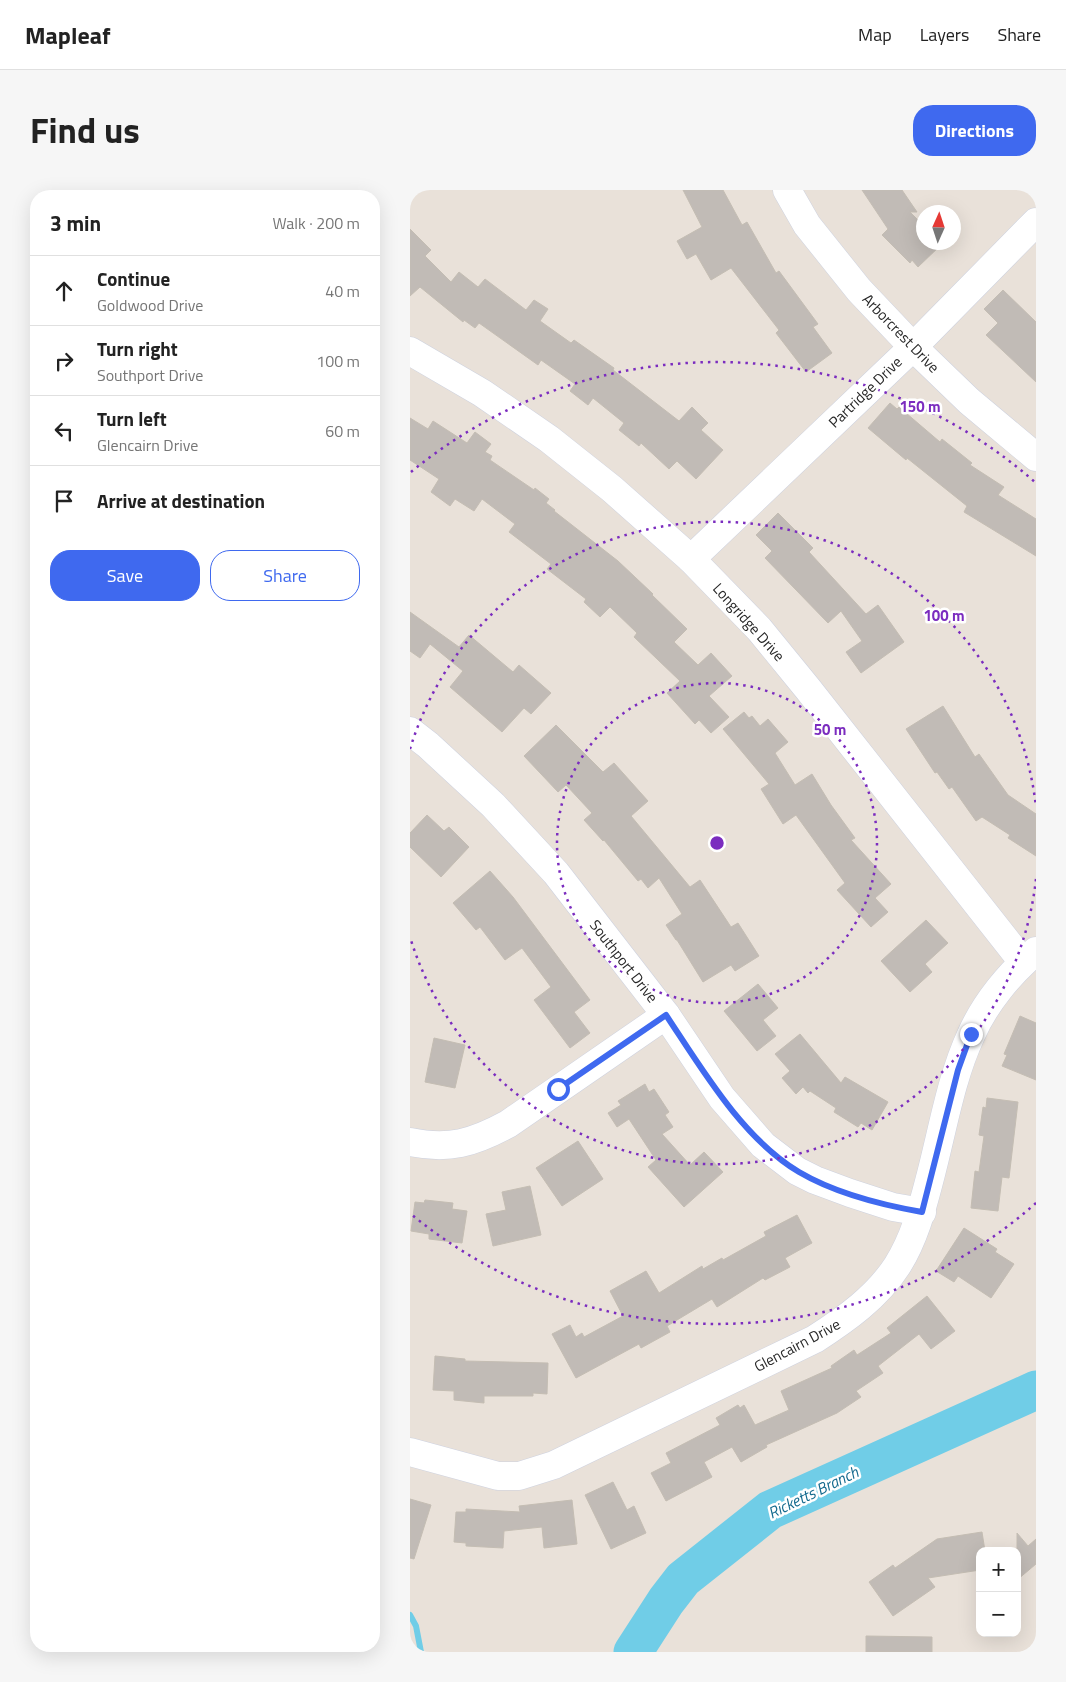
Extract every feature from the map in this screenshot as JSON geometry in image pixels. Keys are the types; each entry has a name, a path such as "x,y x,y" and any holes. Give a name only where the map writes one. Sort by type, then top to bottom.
{"street":[{"name":"Arborcrest Drive","path":"787,190 807,226 859,290 913,347 969,401 1036,457"},
{"name":"Partridge Drive","path":"691,559 913,347 1036,222"},
{"name":"Longridge Drive","path":"410,351 482,392 549,439 612,489 691,559 759,629 1030,956"},
{"name":"Southport Drive","path":"410,730 493,805 556,873 666,1015 722,1098 763,1145 798,1171 815,1180 893,1207 922,1212"},
{"name":"Glencairn Drive","path":"410,1452 498,1476 519,1476 554,1466 815,1339 846,1319 870,1298 896,1267 905,1252 922,1212 958,1070 971,1034 987,1008 1030,956"},
{"path":"410,1142 433,1145 459,1144 484,1137 508,1124 666,1015"}],"building":[{"path":"683,190 723,190 742,225 747,222 776,273 779,271 818,324 813,327 832,353 806,372 776,333 779,330 731,268 711,280 696,254 687,259 677,241 702,227"},
{"path":"862,190 902,190 916,211 910,212 916,218 916,250 936,250 918,267 912,260 910,263 882,235 888,229"},
{"path":"410,229 431,250 425,256 451,282 459,272 478,287 485,279 526,310 534,300 548,309 540,321 571,343 574,340 614,368 613,370 679,421 692,407 708,423 701,430 723,450 696,479 677,461 669,469 641,443 639,446 619,430 624,423 593,398 588,405 570,391 575,384 541,360 538,365 479,323 475,328 464,320 463,322 420,287 410,296"},
{"path":"1003,290 1036,322 1036,382 986,335 998,323 984,309"},
{"path":"890,403 897,409 899,407 940,442 942,439 972,463 970,465 1004,487 998,495 1036,519 1036,556 964,512 967,506 907,458 906,460 868,428"},
{"path":"410,418 428,429 433,421 467,443 475,432 491,444 485,452 492,456 490,460 549,499 546,503 554,511 618,561 687,629 674,642 698,665 711,653 732,676 709,696 729,717 711,733 699,720 695,724 667,693 680,681 634,637 637,633 610,607 600,617 584,602 586,599 547,569 551,564 509,532 515,524 482,499 474,511 455,499 450,506 431,492 439,479 410,460"},
{"path":"778,513 813,548 809,552 866,614 878,605 904,642 861,673 846,652 862,641 841,611 828,623 765,558 772,551 756,535"},
{"path":"410,612 459,647 469,635 513,672 519,665 551,693 531,714 524,708 502,732 450,687 463,671 430,644 420,658 410,651"},
{"path":"943,706 975,757 979,754 1008,795 1036,814 1036,856 1008,838 1010,835 982,817 976,821 952,787 949,789 937,772 935,773 906,729"},
{"path":"744,712 749,718 752,716 760,726 768,719 788,742 775,753 795,785 812,774 831,805 855,838 851,840 891,884 875,898 888,912 871,927 837,890 845,883 796,815 783,824 761,789 769,784 723,729"},
{"path":"556,725 603,772 614,763 648,801 631,816 690,887 700,880 731,927 738,923 759,956 735,971 731,965 703,982 666,925 682,914 659,878 648,888 641,879 638,881 604,840 584,820 592,813 566,785 558,792 524,756"},
{"path":"427,815 444,831 449,827 469,847 441,877 410,847 410,833"},
{"path":"490,871 513,897 590,1000 574,1012 590,1033 570,1048 534,1000 551,987 522,948 505,960 480,927 476,930 453,903"},
{"path":"926,920 948,943 925,964 932,972 910,992 881,961"},
{"path":"758,984 778,1008 763,1020 776,1036 757,1051 724,1011"},
{"path":"1020,1016 1036,1023 1036,1080 1002,1066 1007,1055 1004,1054"},
{"path":"800,1034 841,1083 845,1077 888,1102 872,1130 861,1123 858,1127 834,1112 836,1108 810,1091 808,1093 803,1087 796,1094 782,1078 790,1071 775,1054"},
{"path":"434,1038 465,1045 455,1088 425,1082"},
{"path":"645,1084 649,1092 654,1089 669,1112 665,1115 673,1127 662,1134 690,1165 704,1152 723,1172 684,1207 648,1167 656,1160 629,1119 617,1127 608,1113 621,1105 618,1101"},
{"path":"987,1098 1018,1102 1009,1178 1002,1177 998,1211 971,1208 975,1171 979,1172 984,1136 979,1135 983,1107 986,1108"},
{"path":"578,1141 603,1179 562,1206 536,1168"},
{"path":"530,1186 541,1235 493,1246 486,1214 506,1210 502,1192"},
{"path":"425,1200 453,1203 452,1209 467,1211 462,1243 429,1239 429,1234 411,1231 415,1202 424,1203"},
{"path":"797,1215 812,1243 785,1258 790,1267 765,1280 763,1278 717,1307 712,1299 667,1326 670,1332 641,1348 639,1344 576,1378 552,1334 570,1325 576,1337 582,1333 584,1337 623,1316 610,1291 646,1271 659,1293 702,1266 703,1269 722,1258 723,1260 766,1236 764,1232"},
{"path":"964,1228 997,1249 995,1252 1014,1264 991,1298 958,1276 954,1282 936,1271"},
{"path":"927,1296 955,1331 931,1349 919,1334 878,1366 883,1373 856,1391 861,1397 837,1413 766,1445 767,1447 741,1462 732,1447 704,1462 712,1477 666,1501 651,1473 671,1463 666,1453 720,1425 716,1418 738,1405 740,1408 744,1405 755,1425 789,1410 781,1391 832,1368 831,1366 854,1350 857,1355 891,1333 887,1328"},
{"path":"435,1356 465,1359 465,1361 548,1363 547,1394 533,1393 533,1396 484,1396 484,1403 454,1400 454,1391 433,1390"},
{"path":"613,1482 627,1510 634,1506 646,1533 611,1549 585,1495"},
{"path":"410,1499 431,1505 414,1559 410,1558"},
{"path":"572,1500 577,1544 544,1548 542,1527 504,1531 503,1548 466,1546 466,1543 454,1542 456,1512 466,1512 466,1509 520,1512 519,1506"},
{"path":"982,1532 984,1547 976,1547 976,1571 928,1578 935,1587 893,1616 869,1582 893,1565 895,1568 937,1539"},
{"path":"1017,1533 1028,1546 1036,1539 1036,1564 1021,1577 1021,1547 1017,1547"},
{"path":"866,1636 932,1637 932,1652 866,1652"}],"waterway":[{"name":"Ricketts Branch","path":"633,1652 666,1601 683,1579 770,1510 1036,1390"},
{"path":"410,1615 416,1626 421,1652"}],"route":[{"path":"558,1089 666,1015 722,1098 763,1145 798,1171 815,1180 893,1207 922,1212 958,1070 971,1034"}]}
